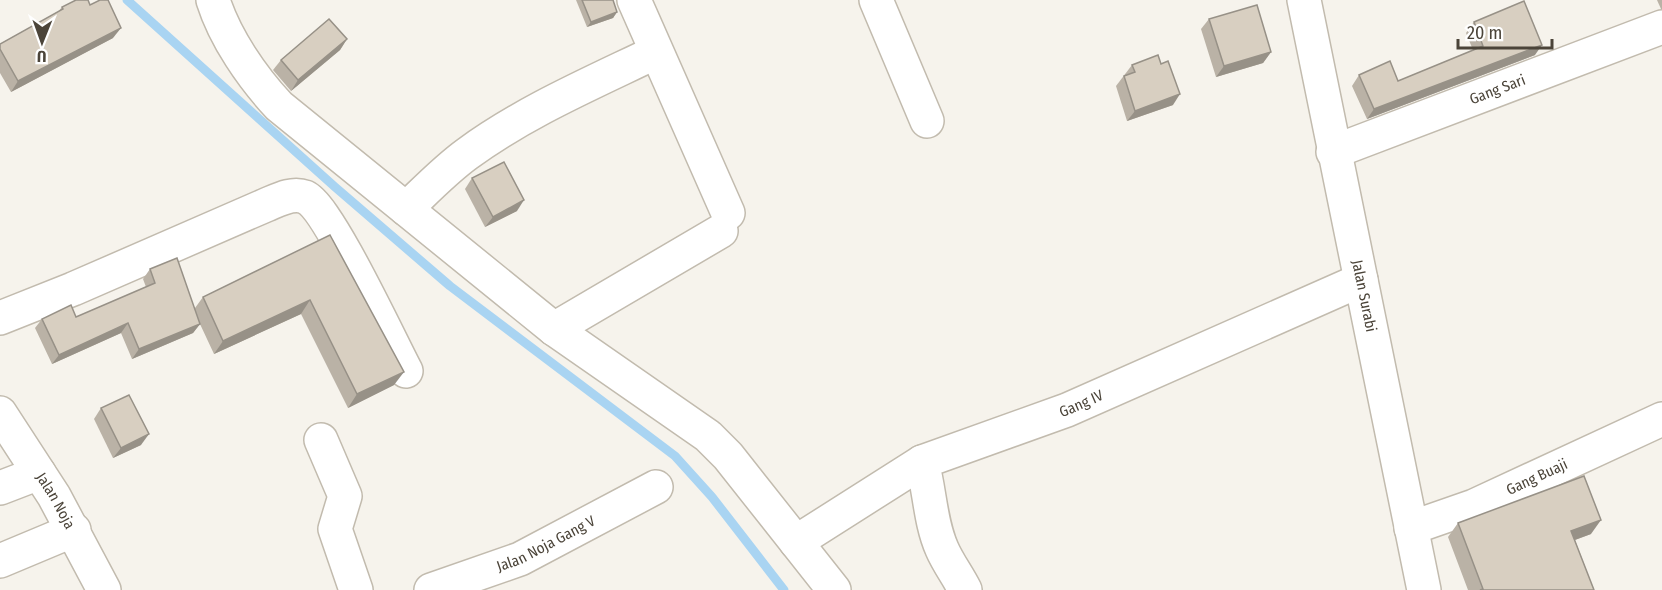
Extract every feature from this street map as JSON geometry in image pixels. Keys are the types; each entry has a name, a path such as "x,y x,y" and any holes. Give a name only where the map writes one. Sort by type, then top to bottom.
{"street":[{"path":"213,0 258,83 279,106 554,329 708,436 728,456 834,590"},
{"path":"554,329 724,222 634,0"},
{"path":"876,0 927,121"},
{"name":"Jalan Surabi","path":"1304,0 1333,152 1424,590"},
{"name":"Gang Sari","path":"1333,152 1662,27"},
{"path":"406,209 466,154 492,137 547,106 656,52"},
{"path":"0,318 73,289 266,205 297,195 308,198 327,224 406,370"},
{"name":"Gang IV","path":"796,542 921,462 1067,410 1361,280"},
{"name":"Jalan Noja","path":"0,413 74,530 104,590"},
{"name":"Gang Buaji","path":"1411,528 1474,506 1662,419"},
{"path":"321,440 345,496 335,529 356,590"},
{"path":"921,462 930,492 933,523 942,550 965,590"},
{"path":"0,488 39,473"},
{"name":"Jalan Noja Gang V","path":"449,587 520,559 656,487"},
{"path":"0,561 74,530"}],"building":[{"path":"76,0 88,0 90,5 100,0 108,0 121,28 18,81 0,49 0,44"},
{"path":"582,0 613,0 617,12 591,22"},
{"path":"1524,1 1542,45 1374,109 1359,75 1390,61 1398,81 1483,46 1474,22"},
{"path":"1257,5 1271,52 1224,66 1209,19"},
{"path":"329,19 347,39 298,80 281,60"},
{"path":"1158,55 1161,64 1168,61 1180,94 1135,111 1124,76 1135,72 1132,65"},
{"path":"504,162 524,200 493,217 472,178"},
{"path":"330,235 404,372 357,394 310,300 223,341 203,297"},
{"path":"177,258 200,324 139,349 128,323 59,355 42,319 71,305 76,317 155,283 150,269"},
{"path":"129,395 149,434 121,448 101,408"},
{"path":"1584,476 1601,520 1571,531 1594,590 1480,590 1483,589 1458,523"}],"waterway":[{"path":"127,0 335,187 450,286 675,456 712,497 784,590"}]}
